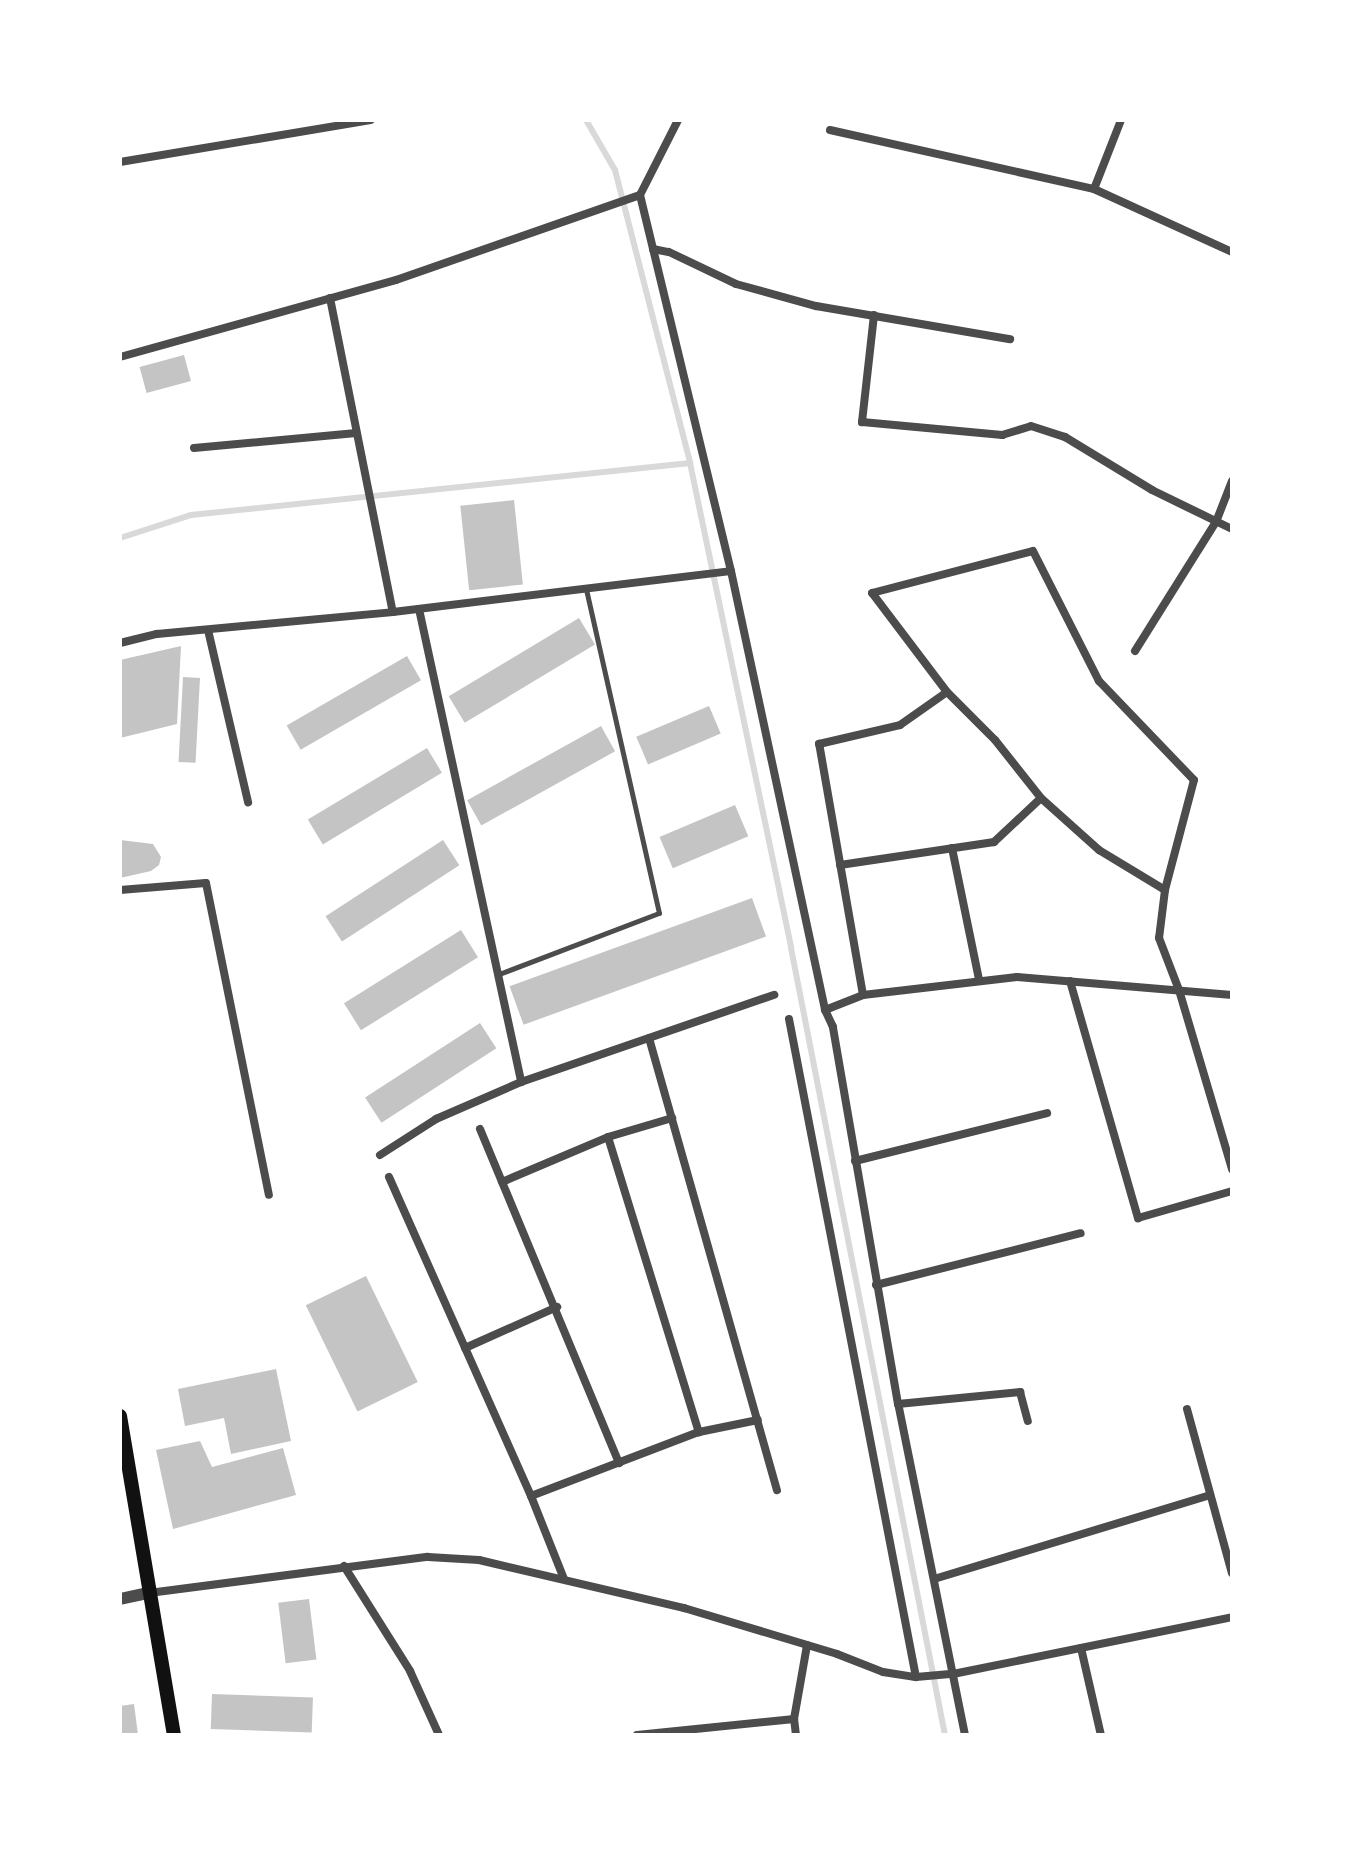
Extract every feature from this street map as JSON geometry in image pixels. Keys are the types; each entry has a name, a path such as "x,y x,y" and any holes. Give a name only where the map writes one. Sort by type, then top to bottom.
{"main road":[{"path":"120,1416 174,1735"}],"street":[{"path":"120,162 371,120"},
{"path":"120,357 396,280 636,196 678,120"},
{"path":"1094,189 1121,120"},
{"path":"830,130 1094,189 1232,252"},
{"path":"636,196 653,249 825,1010 833,1027 876,1285 934,1579 948,1674 965,1735"},
{"path":"653,249 669,252 736,284 816,306 1010,339"},
{"path":"330,298 393,612"},
{"path":"874,315 862,422 1002,435 1031,426 1065,437 1152,490 1232,529"},
{"path":"194,448 356,433"},
{"path":"1135,651 1216,522 1232,481"},
{"path":"1165,890 1099,850 1041,798 995,740 947,692 872,593 1033,551 1099,681 1194,780 1165,890 1159,938 1179,990 1232,1169"},
{"path":"120,643 157,634 393,612 728,572"},
{"path":"419,609 521,1082"},
{"path":"208,630 248,802"},
{"path":"863,995 819,744 900,725 947,692"},
{"path":"840,865 994,842 1041,798"},
{"path":"952,848 979,980"},
{"path":"120,890 206,883 269,1195"},
{"path":"825,1010 863,995 1017,977 1232,995"},
{"path":"1070,981 1138,1218 1232,1191"},
{"path":"380,1155 436,1119 521,1082 774,995"},
{"path":"789,1019 919,1677"},
{"path":"649,1038 777,1490"},
{"path":"855,1161 1047,1113"},
{"path":"502,1182 608,1137 672,1118"},
{"path":"480,1129 557,1307 619,1463"},
{"path":"608,1137 699,1432"},
{"path":"389,1177 531,1496 564,1579"},
{"path":"876,1285 1081,1233"},
{"path":"465,1348 557,1307"},
{"path":"898,1404 1020,1392 1028,1421"},
{"path":"1187,1409 1232,1573"},
{"path":"531,1496 699,1432 758,1420"},
{"path":"934,1579 1210,1495"},
{"path":"120,1599 344,1566 428,1557 479,1560 684,1608 807,1645 883,1672 919,1677 948,1674 1232,1617"},
{"path":"344,1566 410,1671 439,1735"},
{"path":"796,1735 794,1719 807,1645"},
{"path":"1081,1648 1101,1735"},
{"path":"637,1735 794,1719"}],"lane":[{"path":"498,974 659,913 586,589"}],"building":[{"path":"184,355 191,381 147,393 140,367"},
{"path":"514,500 523,585 469,590 460,506"},
{"path":"579,618 595,645 465,723 449,696"},
{"path":"181,646 177,724 120,738 120,660"},
{"path":"407,656 421,680 301,750 287,726"},
{"path":"183,677 200,678 196,763 179,762"},
{"path":"709,706 721,734 648,764 636,737"},
{"path":"601,726 615,751 481,826 467,800"},
{"path":"427,748 442,773 323,844 308,820"},
{"path":"735,805 748,836 673,868 660,837"},
{"path":"120,840 153,844 161,857 159,865 151,871 120,878"},
{"path":"443,840 459,865 342,941 326,916"},
{"path":"752,898 766,937 524,1025 510,986"},
{"path":"461,930 478,957 361,1030 344,1003"},
{"path":"480,1023 496,1048 381,1123 365,1098"},
{"path":"366,1276 418,1382 358,1411 306,1305"},
{"path":"276,1369 291,1441 231,1454 224,1418 185,1426 178,1389"},
{"path":"200,1441 212,1467 283,1448 296,1495 173,1529 156,1450"},
{"path":"309,1599 316,1660 286,1663 278,1603"},
{"path":"212,1694 313,1698 312,1733 211,1729"},
{"path":"134,1704 138,1735 120,1735 120,1706"}],"waterway":[{"path":"586,120 615,170 690,463 791,948 945,1735"},
{"path":"120,538 191,515 690,463"}]}
